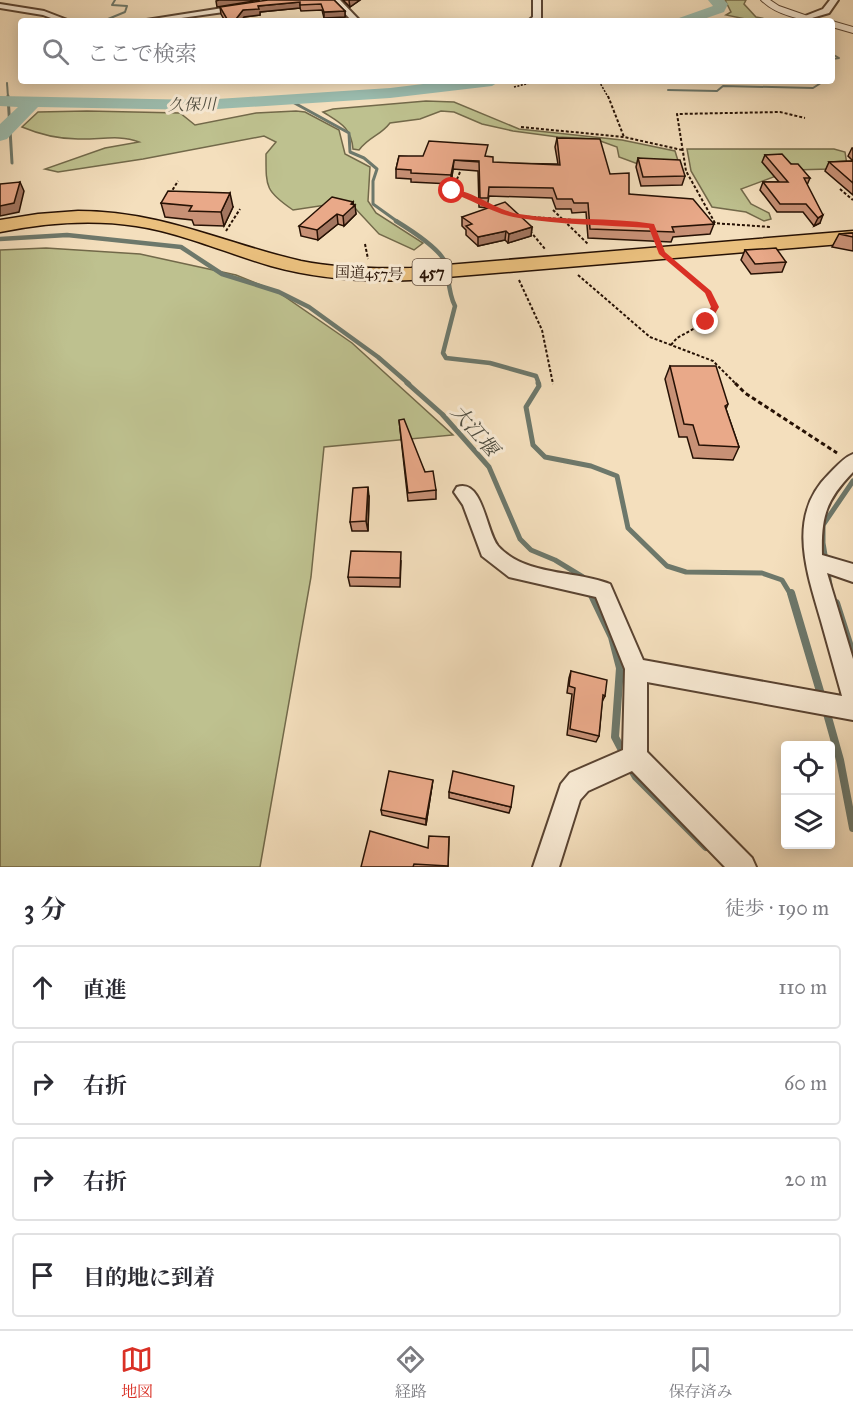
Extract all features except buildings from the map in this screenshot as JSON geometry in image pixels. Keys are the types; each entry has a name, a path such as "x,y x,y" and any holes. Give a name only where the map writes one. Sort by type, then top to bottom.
{"highway":[{"name":"国道457号","path":"0,226 18,222 70,218 116,218 153,224 271,259 324,271 392,274 853,237"}],"street":[{"path":"336,0 353,18"},
{"path":"537,0 537,18"},
{"path":"763,1 776,8 808,18 826,11 829,1"},
{"path":"0,6 44,13 58,18"},
{"path":"165,18 251,6"},
{"path":"835,25 853,30"},
{"path":"852,461 828,486 816,508 812,532 813,560 853,695"},
{"path":"463,492 471,502 489,550 516,572 603,590 636,669 635,757 743,867"},
{"path":"813,560 853,573"},
{"path":"636,669 853,709"},
{"path":"546,867 570,793 579,782 635,757"}],"path":[{"path":"514,87 526,84"},
{"path":"601,84 624,137"},
{"path":"715,223 686,171 677,114 780,112 805,118"},
{"path":"521,127 624,137 682,150"},
{"path":"460,172 452,191 501,212"},
{"path":"153,224 178,182"},
{"path":"840,189 853,200"},
{"path":"224,233 240,209"},
{"path":"552,210 600,258"},
{"path":"509,214 592,221"},
{"path":"518,216 558,261 612,302 650,337 712,361 745,393 852,461"},
{"path":"704,224 777,228"},
{"path":"662,253 708,292 715,307 706,322 677,338 671,345"},
{"path":"511,265 535,307 548,346 553,384"}],"green space":[{"path":"725,0 746,0 744,4 756,17 761,18 726,15 731,12"},
{"path":"426,101 454,102 519,129 622,140 675,151 679,164 638,164 619,157 617,147 595,139 513,131 482,124 454,112 441,111 420,119 390,123 359,150 353,149 350,135 344,126 323,112 333,109"},
{"path":"38,112 180,113 195,125 256,113 305,112 339,130 345,154 370,167 368,201 376,213 423,243 414,250 379,234 353,206 326,205 293,210 277,198 269,187 266,174 266,154 276,142 264,136 143,159 58,172 45,169 105,148 139,142 116,138 63,138 22,127"},
{"path":"687,149 834,149 845,152 847,165 830,169 792,170 741,189 751,204 769,213 771,219 764,221 746,212 712,207 691,171"},
{"path":"46,248 140,254 236,275 278,292 352,343 453,435 324,447 311,577 260,867 0,867 0,250"}],"waterway":[{"path":"110,18 125,12 127,6 112,5 115,0"},
{"name":"久保川","path":"693,18 719,9 721,4 715,0"},
{"path":"835,56 839,58 835,59"},
{"path":"7,83 8,97"},
{"name":"久保川","path":"0,101 201,105 390,93 466,84"},
{"path":"668,90 717,91 723,86 813,88 819,84"},
{"path":"8,96 12,163"},
{"path":"289,100 349,133 350,152 364,158 377,169 373,181 373,204 398,222"},
{"path":"0,135 33,102"},
{"path":"396,221 438,252 446,264 455,306 443,353 446,358 490,363 536,376 539,384"},
{"name":"大江堰","path":"0,239 67,235 181,247 222,274 279,292 309,307 378,357 409,384"},
{"name":"大江堰","path":"407,383 442,414 489,467 520,539 531,550 555,560 583,577 586,582"},
{"path":"538,383 539,386 526,407 533,445 545,457 591,466 617,476 628,528 667,566 686,572 762,573 782,580 791,595"},
{"name":"大江堰","path":"830,585 823,543 823,525 853,481"},
{"name":"大江堰","path":"591,593 612,637 620,668 615,737 625,756"},
{"path":"791,593 822,698"},
{"name":"大江堰","path":"836,603 853,656"},
{"path":"826,710 840,760 853,828"},
{"name":"大江堰","path":"630,767 636,777 706,847"}],"route":[{"path":"452,191 474,198 492,209 518,216 651,226 662,253 708,292 715,307 706,322"}]}
